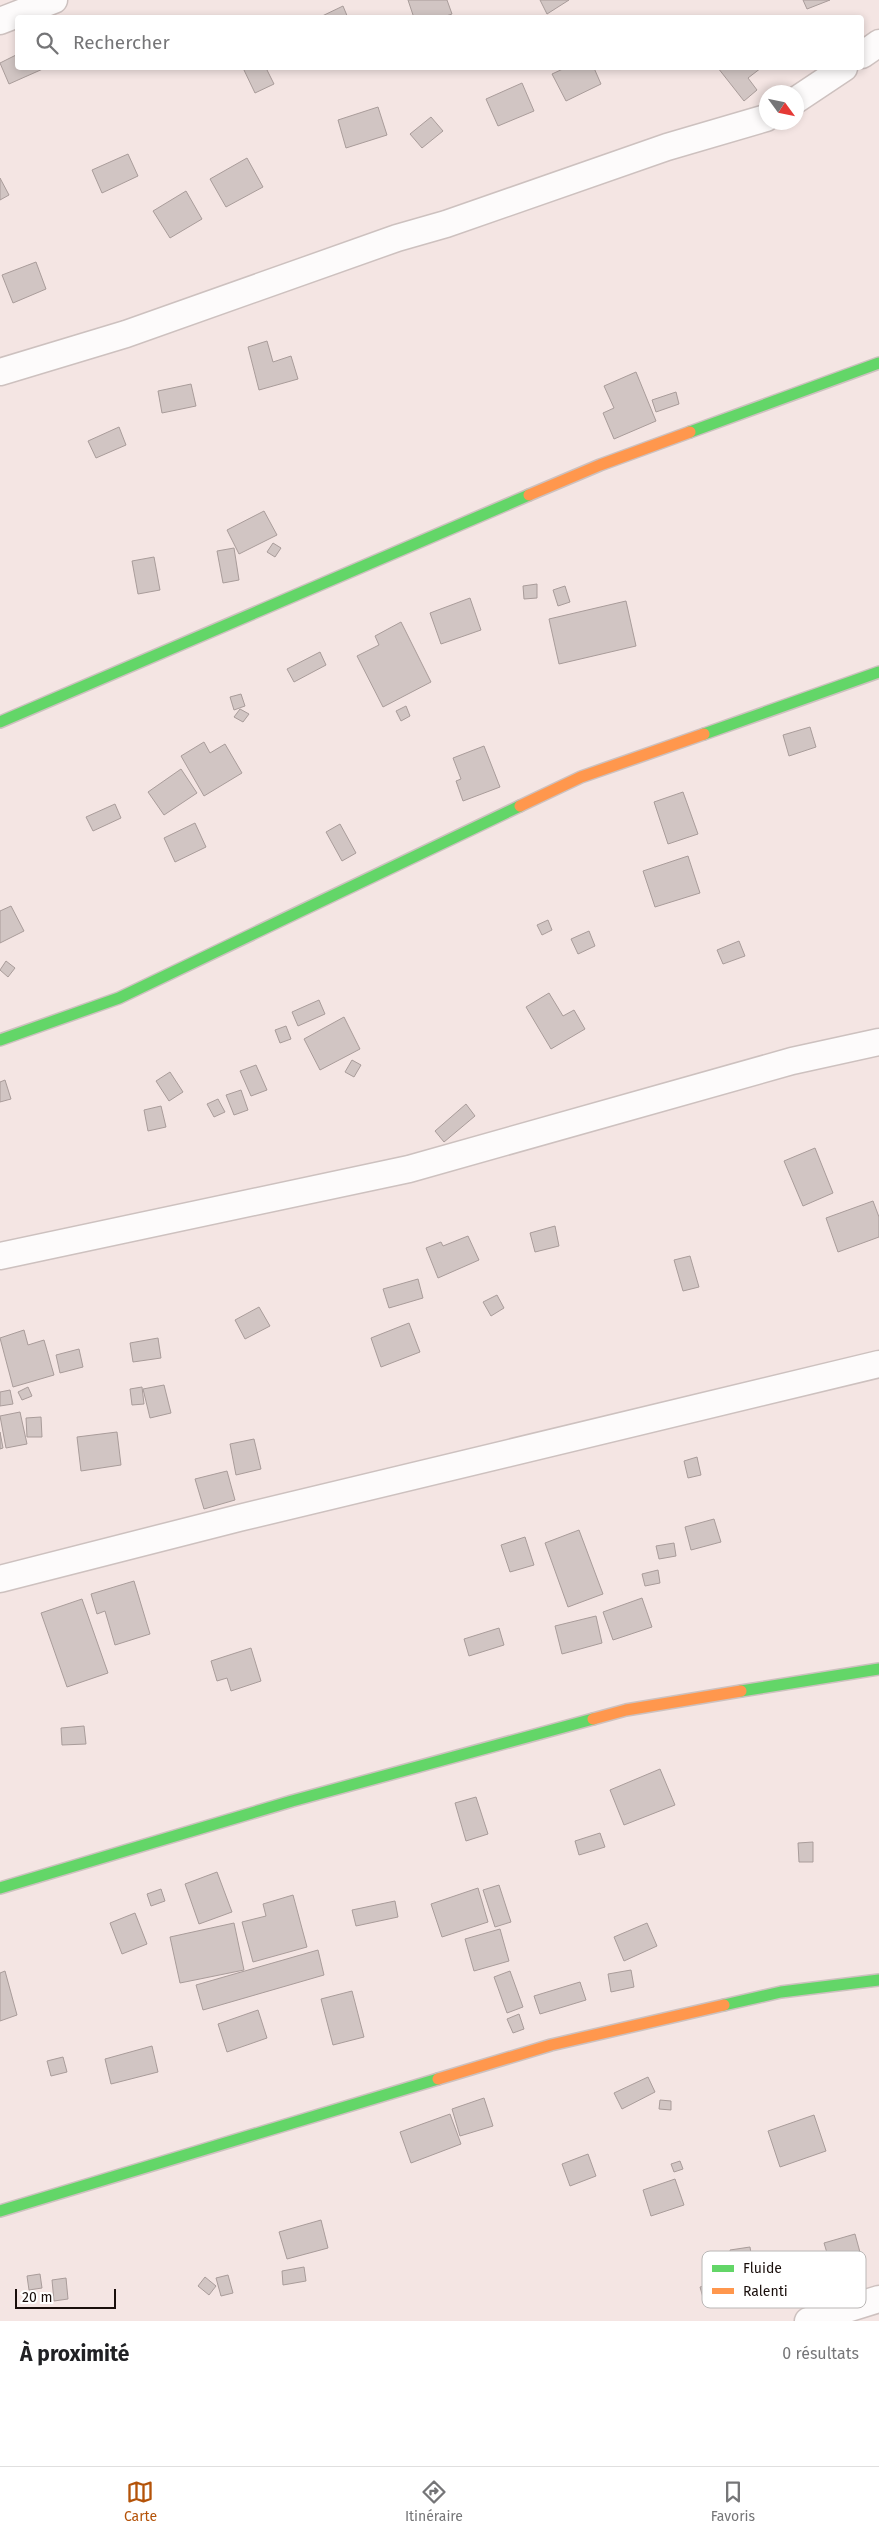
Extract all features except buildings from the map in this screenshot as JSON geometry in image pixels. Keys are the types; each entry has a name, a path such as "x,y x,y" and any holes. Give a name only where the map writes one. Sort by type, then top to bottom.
{"street":[{"path":"15,15 51,1"},
{"path":"0,21 15,15"},
{"path":"864,54 879,43"},
{"path":"804,95 841,70"},
{"path":"0,372 126,334 397,238 446,224 667,147 759,120"},
{"path":"0,722 600,465 879,363"},
{"path":"0,1040 119,998 581,777 879,672"},
{"path":"0,1256 409,1169 792,1061 879,1042"},
{"path":"0,1579 239,1518 879,1364"},
{"path":"0,1888 292,1801 626,1710 879,1669"},
{"path":"0,2211 550,2045 780,1992 879,1980"},
{"path":"866,2303 879,2299"},
{"path":"808,2321 850,2308"}],"traffic: fast":[{"path":"690,432 879,363"},
{"path":"0,722 529,495"},
{"path":"704,734 879,672"},
{"path":"0,1040 119,998 520,806"},
{"path":"741,1691 879,1669"},
{"path":"0,1888 292,1801 593,1719"},
{"path":"724,2005 781,1992 879,1980"},
{"path":"0,2211 438,2079"}],"traffic: slow":[{"path":"529,495 600,465 690,432"},
{"path":"520,806 581,777 704,734"},
{"path":"593,1719 626,1710 741,1691"},
{"path":"438,2079 551,2045 724,2005"}]}
